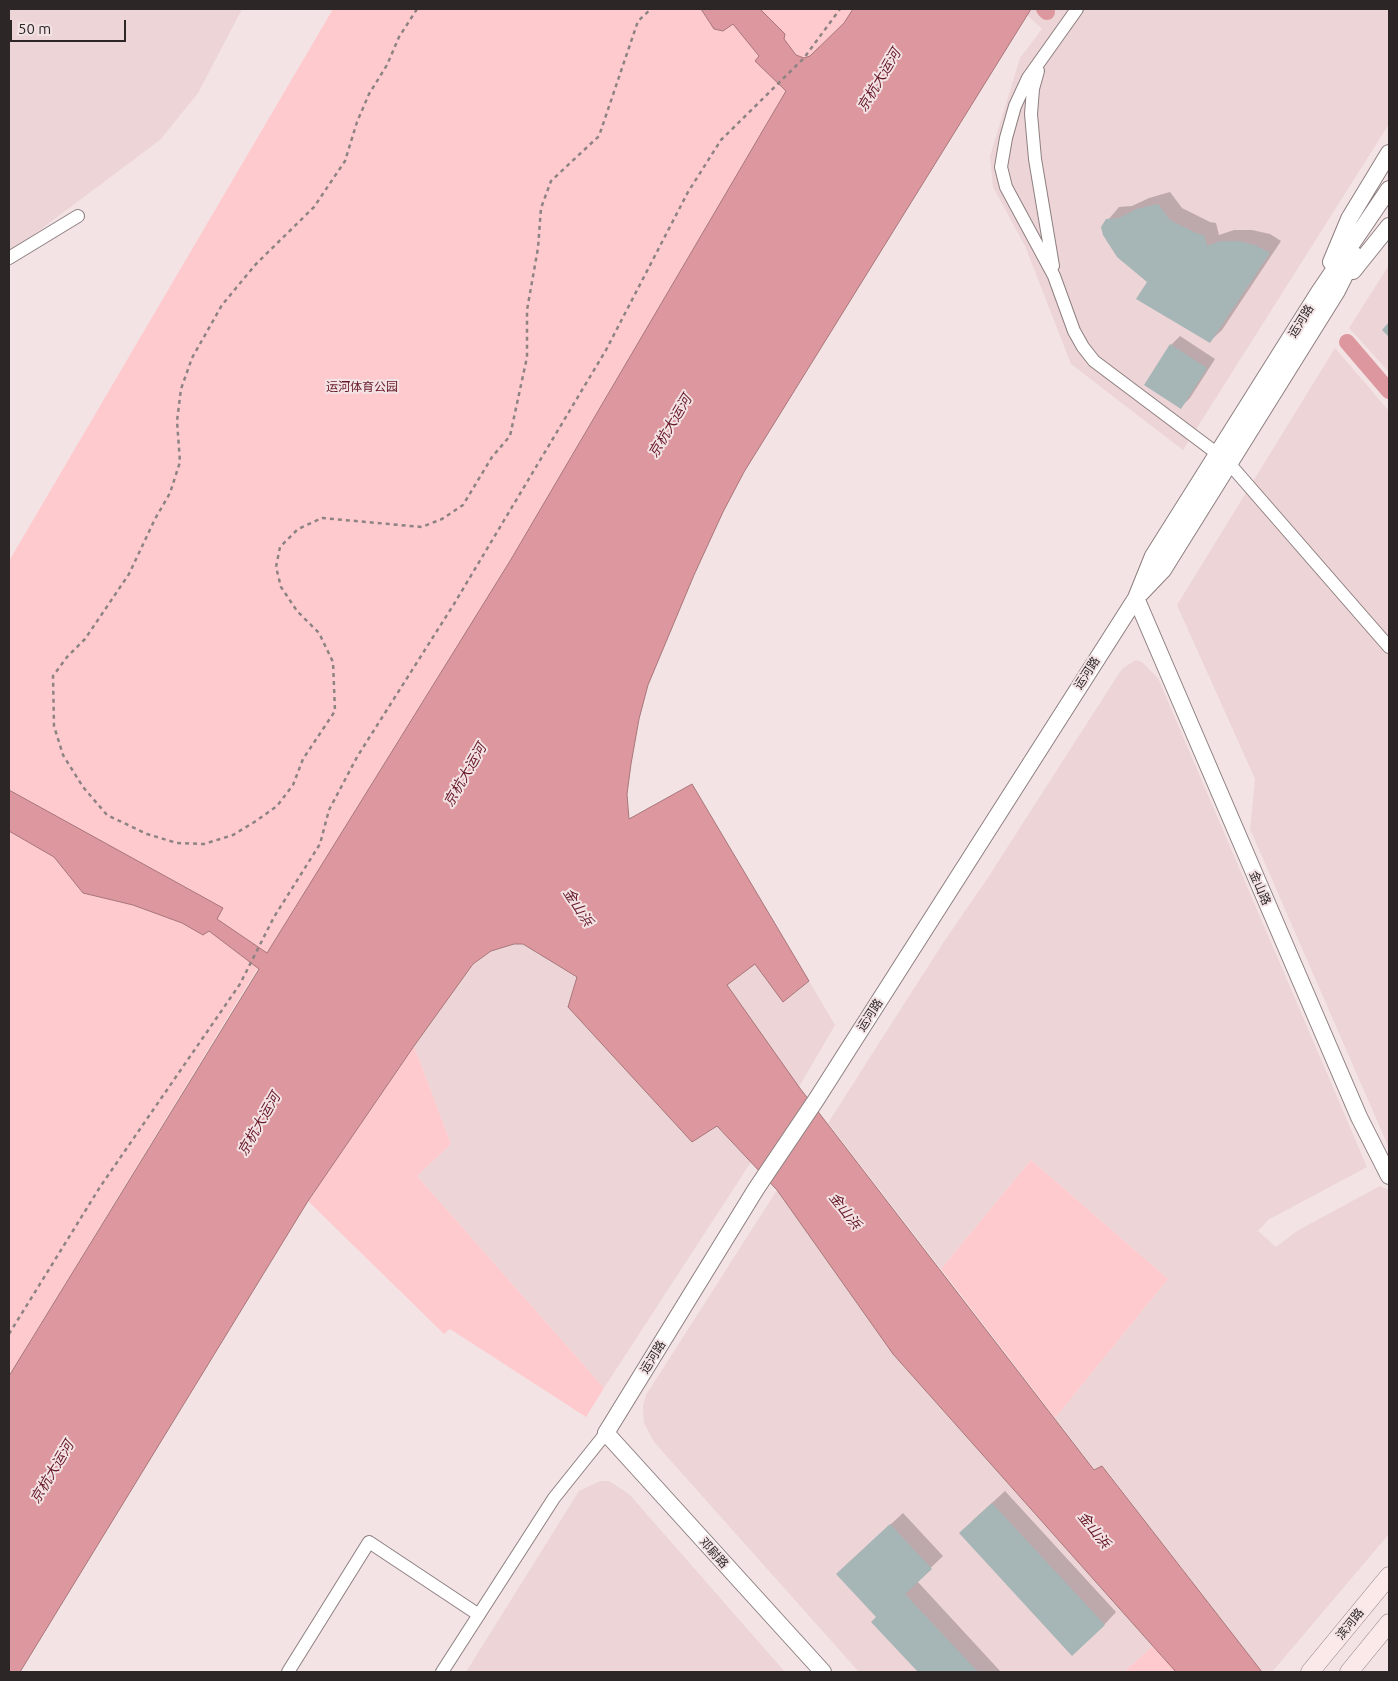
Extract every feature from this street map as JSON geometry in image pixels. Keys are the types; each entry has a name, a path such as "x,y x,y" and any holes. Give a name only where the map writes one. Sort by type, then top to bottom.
{"main road":[{"name":"滨河路","path":"1310,1672 1389,1576"},
{"path":"1349,1672 1389,1624"}],"street":[{"path":"1077,9 1028,78 1015,106 1006,138 1001,167 1006,187 1054,276 1074,331 1094,361 1224,459 1389,647"},
{"path":"1043,57 1032,89 1031,114 1054,276"},
{"path":"1319,292 1349,219 1389,153"},
{"name":"运河路","path":"606,1433 756,1189 816,1100 1136,598 1163,570 1319,292 1389,188"},
{"name":"运河路","path":"1337,291 1380,203"},
{"path":"9,258 78,216"},
{"name":"运河路","path":"1224,459 1337,291 1389,226"},
{"name":"金山路","path":"1136,598 1359,1117 1389,1176"},
{"path":"442,1672 554,1498 606,1433"},
{"name":"邓尉路","path":"606,1433 823,1672"},
{"path":"288,1672 369,1542 479,1614"}],"path":[{"path":"417,9 399,37 386,65 369,94 357,122 345,162 314,206 256,264 222,305 192,358 181,389 178,421 180,462 170,493 154,519 124,582 85,639 67,657 53,676 54,726 63,755 83,788 107,815 147,834 177,843 204,844 232,835 256,821 278,806 293,785 303,759 335,711 333,662 319,633 297,611 281,587 276,567 280,547 298,529 322,518 422,527 442,519 463,505 492,457 510,436 527,357 527,310 538,248 541,208 551,181 599,136 638,22 650,9"},
{"path":"9,1334 100,1187 240,984 274,917 320,844 328,810 606,350 688,192 721,140 804,58 840,9"}],"shaded area":[{"path":"9,9 242,9 198,93 160,140 9,253"},
{"path":"1031,9 1389,9 1389,124 1183,450 1071,364 1025,246 993,187 990,156 1020,58 1042,29 1027,15"},
{"path":"1389,265 1389,372 1349,328"},
{"path":"1335,348 1389,411 1389,1148 1250,829 1255,779 1177,605"},
{"path":"1136,660 1142,662 1158,678 1367,1167 1268,1220 1258,1231 1276,1247 1297,1231 1380,1186 1389,1190 1389,1534 1272,1672 1262,1672 1103,1466 1095,1470 1055,1418 1168,1279 1031,1160 941,1269 828,1123 1118,675 1123,668"},
{"path":"514,944 523,944 578,977 692,1142 717,1126 751,1162 604,1388 417,1176 451,1144 414,1046 473,964 491,951"},
{"path":"755,963 783,1001 809,981 835,1025 799,1087 726,985"},
{"path":"777,1190 893,1354 1153,1646 1124,1672 859,1672 654,1442 644,1423 643,1406 646,1395"},
{"path":"600,1481 609,1481 629,1494 785,1672 466,1672 579,1491"}],"green space":[{"name":"运河体育公园","path":"333,9 853,9 844,23 810,56 786,91 510,561 267,953 12,1371 9,1370 9,561"},
{"path":"414,1046 451,1144 417,1176 604,1388 586,1417 450,1329 444,1334 308,1201"},
{"path":"1031,1160 1168,1279 1055,1418 941,1269"},
{"path":"1153,1646 1176,1672 1124,1672"}],"water":[{"path":"701,9 760,9 785,34 784,39 796,55 804,58 810,56 844,23 853,9 1031,9 744,472 723,512 694,575 648,685 639,719 631,764 627,794 629,819 692,784 809,981 783,1002 755,964 727,985 799,1087 1094,1470 1102,1466 1262,1672 1176,1672 893,1354 777,1190 717,1126 692,1142 568,1007 577,977 523,944 514,944 491,951 473,964 414,1046 308,1201 20,1672 9,1672 9,1376 259,969 209,931 203,935 182,923 133,905 83,893 54,857 9,831 9,790 223,908 217,919 267,953 510,561 786,91 755,61 759,56 733,24 723,31 714,29"}],"building":[{"path":"1158,204 1170,220 1198,234 1204,235 1207,246 1221,241 1239,241 1257,246 1270,253 1210,343 1136,299 1147,282 1117,257 1103,235 1101,227 1106,219 1119,218 1136,209"},
{"path":"1389,322 1389,337 1382,330"},
{"path":"1170,344 1207,368 1181,409 1144,385"},
{"path":"992,1503 1105,1625 1072,1656 959,1533"},
{"path":"890,1524 932,1569 905,1594 978,1672 918,1672 871,1622 876,1617 836,1574"}],"waterway":[{"path":"1044,9 1047,12"},
{"path":"1347,342 1389,391"}],"water label":[{"name":"京杭大运河","path":"879,80"},
{"name":"京杭大运河","path":"670,426"},
{"name":"京杭大运河","path":"465,775"},
{"name":"金山浜","path":"578,907"},
{"name":"京杭大运河","path":"259,1124"},
{"name":"金山浜","path":"845,1211"},
{"name":"京杭大运河","path":"52,1472"},
{"name":"金山浜","path":"1094,1530"}]}
